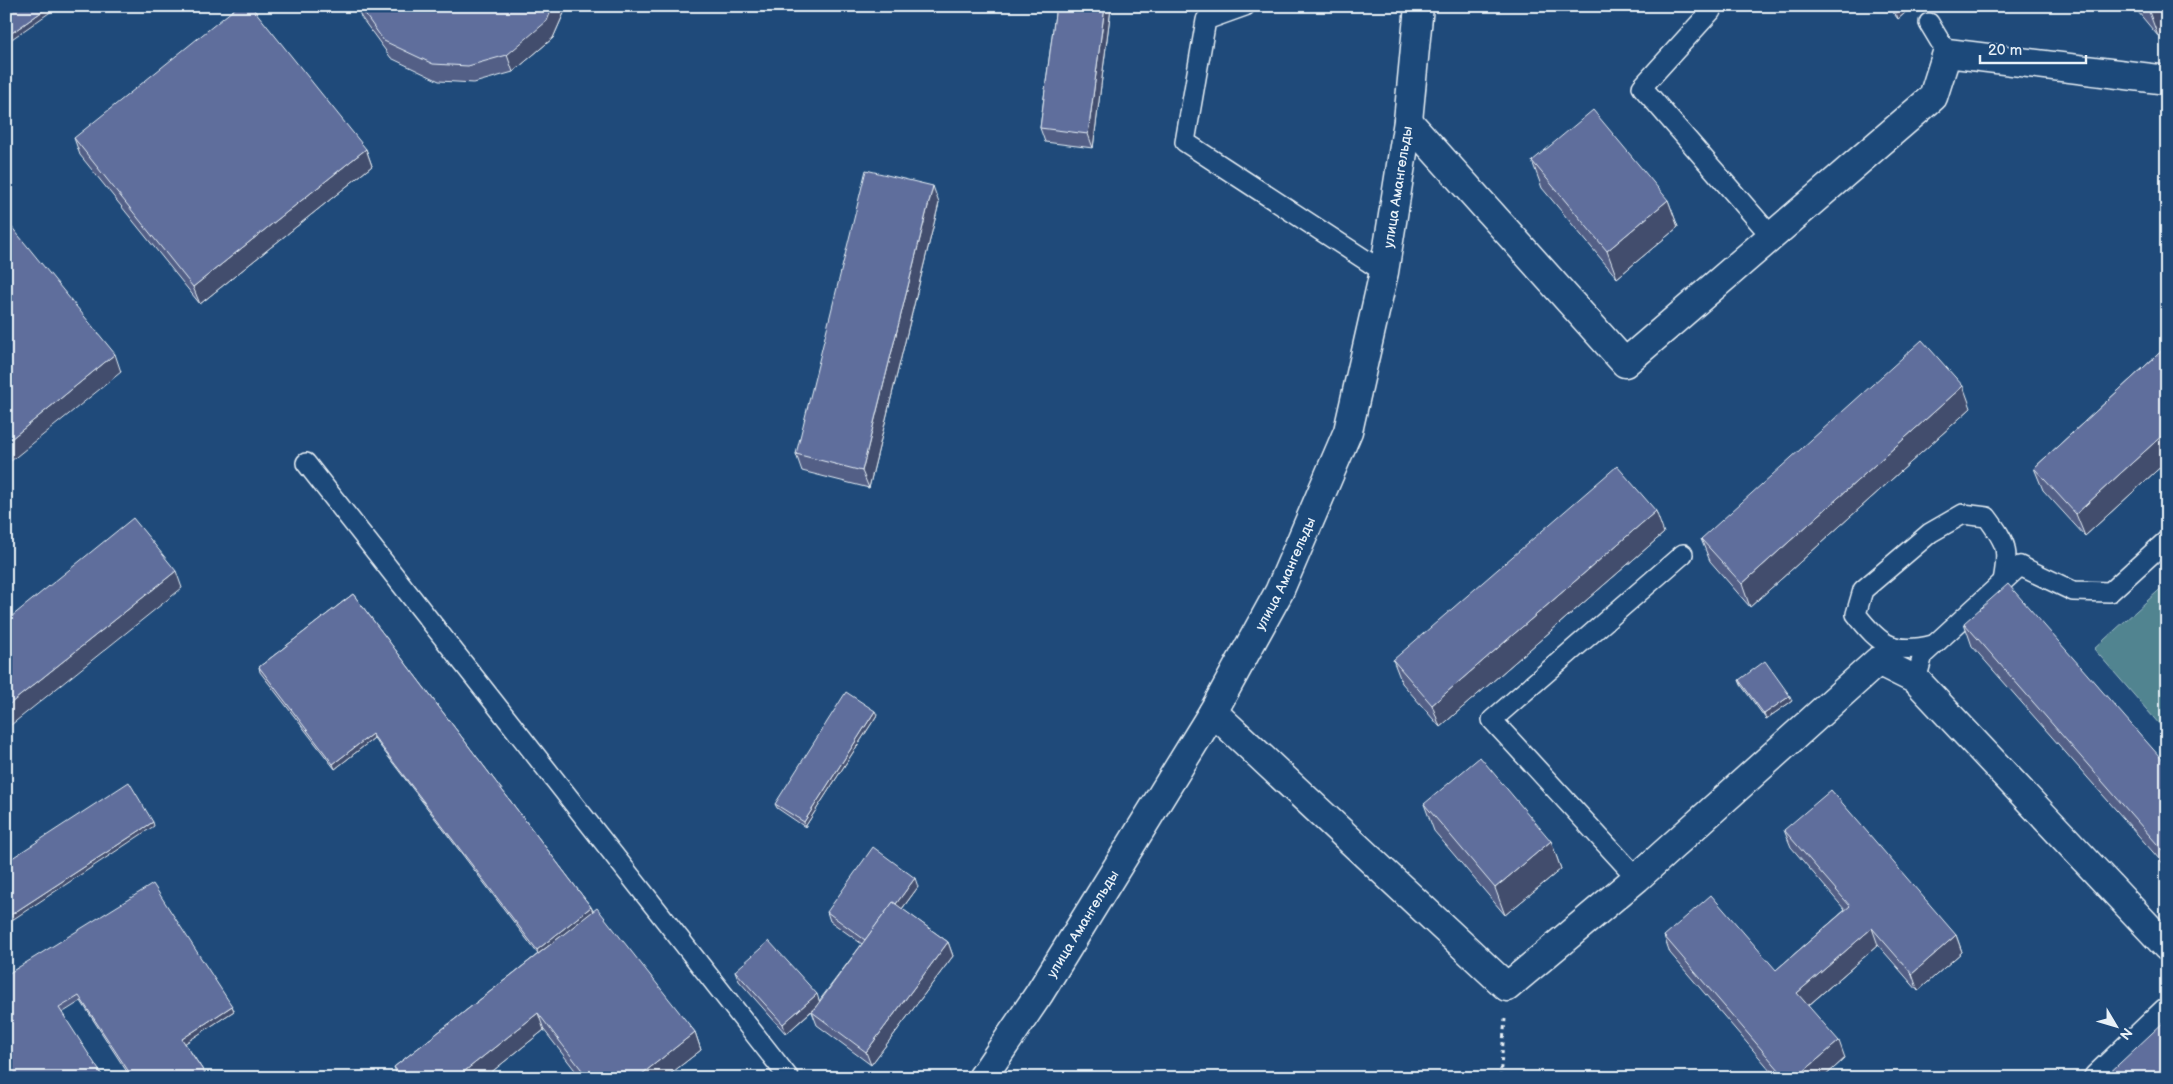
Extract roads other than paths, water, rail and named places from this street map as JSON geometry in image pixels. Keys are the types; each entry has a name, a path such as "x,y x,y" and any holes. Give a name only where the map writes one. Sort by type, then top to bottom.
{"street":[{"name":"улица Амангельды","path":"982,1078 1039,994 1213,712 1278,592 1348,431 1384,272 1408,121 1419,6"},
{"path":"1408,121 1625,362 1933,97 1946,53 2167,80"},
{"path":"1213,712 1507,987 1637,878 1878,661 1916,680 2167,947"},
{"path":"2098,1078 2167,1012"}],"lane":[{"path":"1245,6 1206,20 1185,142 1384,272"},
{"path":"1707,6 1711,12 1642,87 1772,237"},
{"path":"1929,23 1946,53"},
{"path":"306,463 790,1078"},
{"path":"1933,645 1912,650 1890,647 1872,634 1856,614 1863,590 1930,533 1963,514 1987,518 2000,535 2008,555 2003,581"},
{"path":"1916,680 1923,654 2020,566 2072,591 2110,592 2167,540"},
{"path":"1637,878 1492,720 1683,554"}]}
